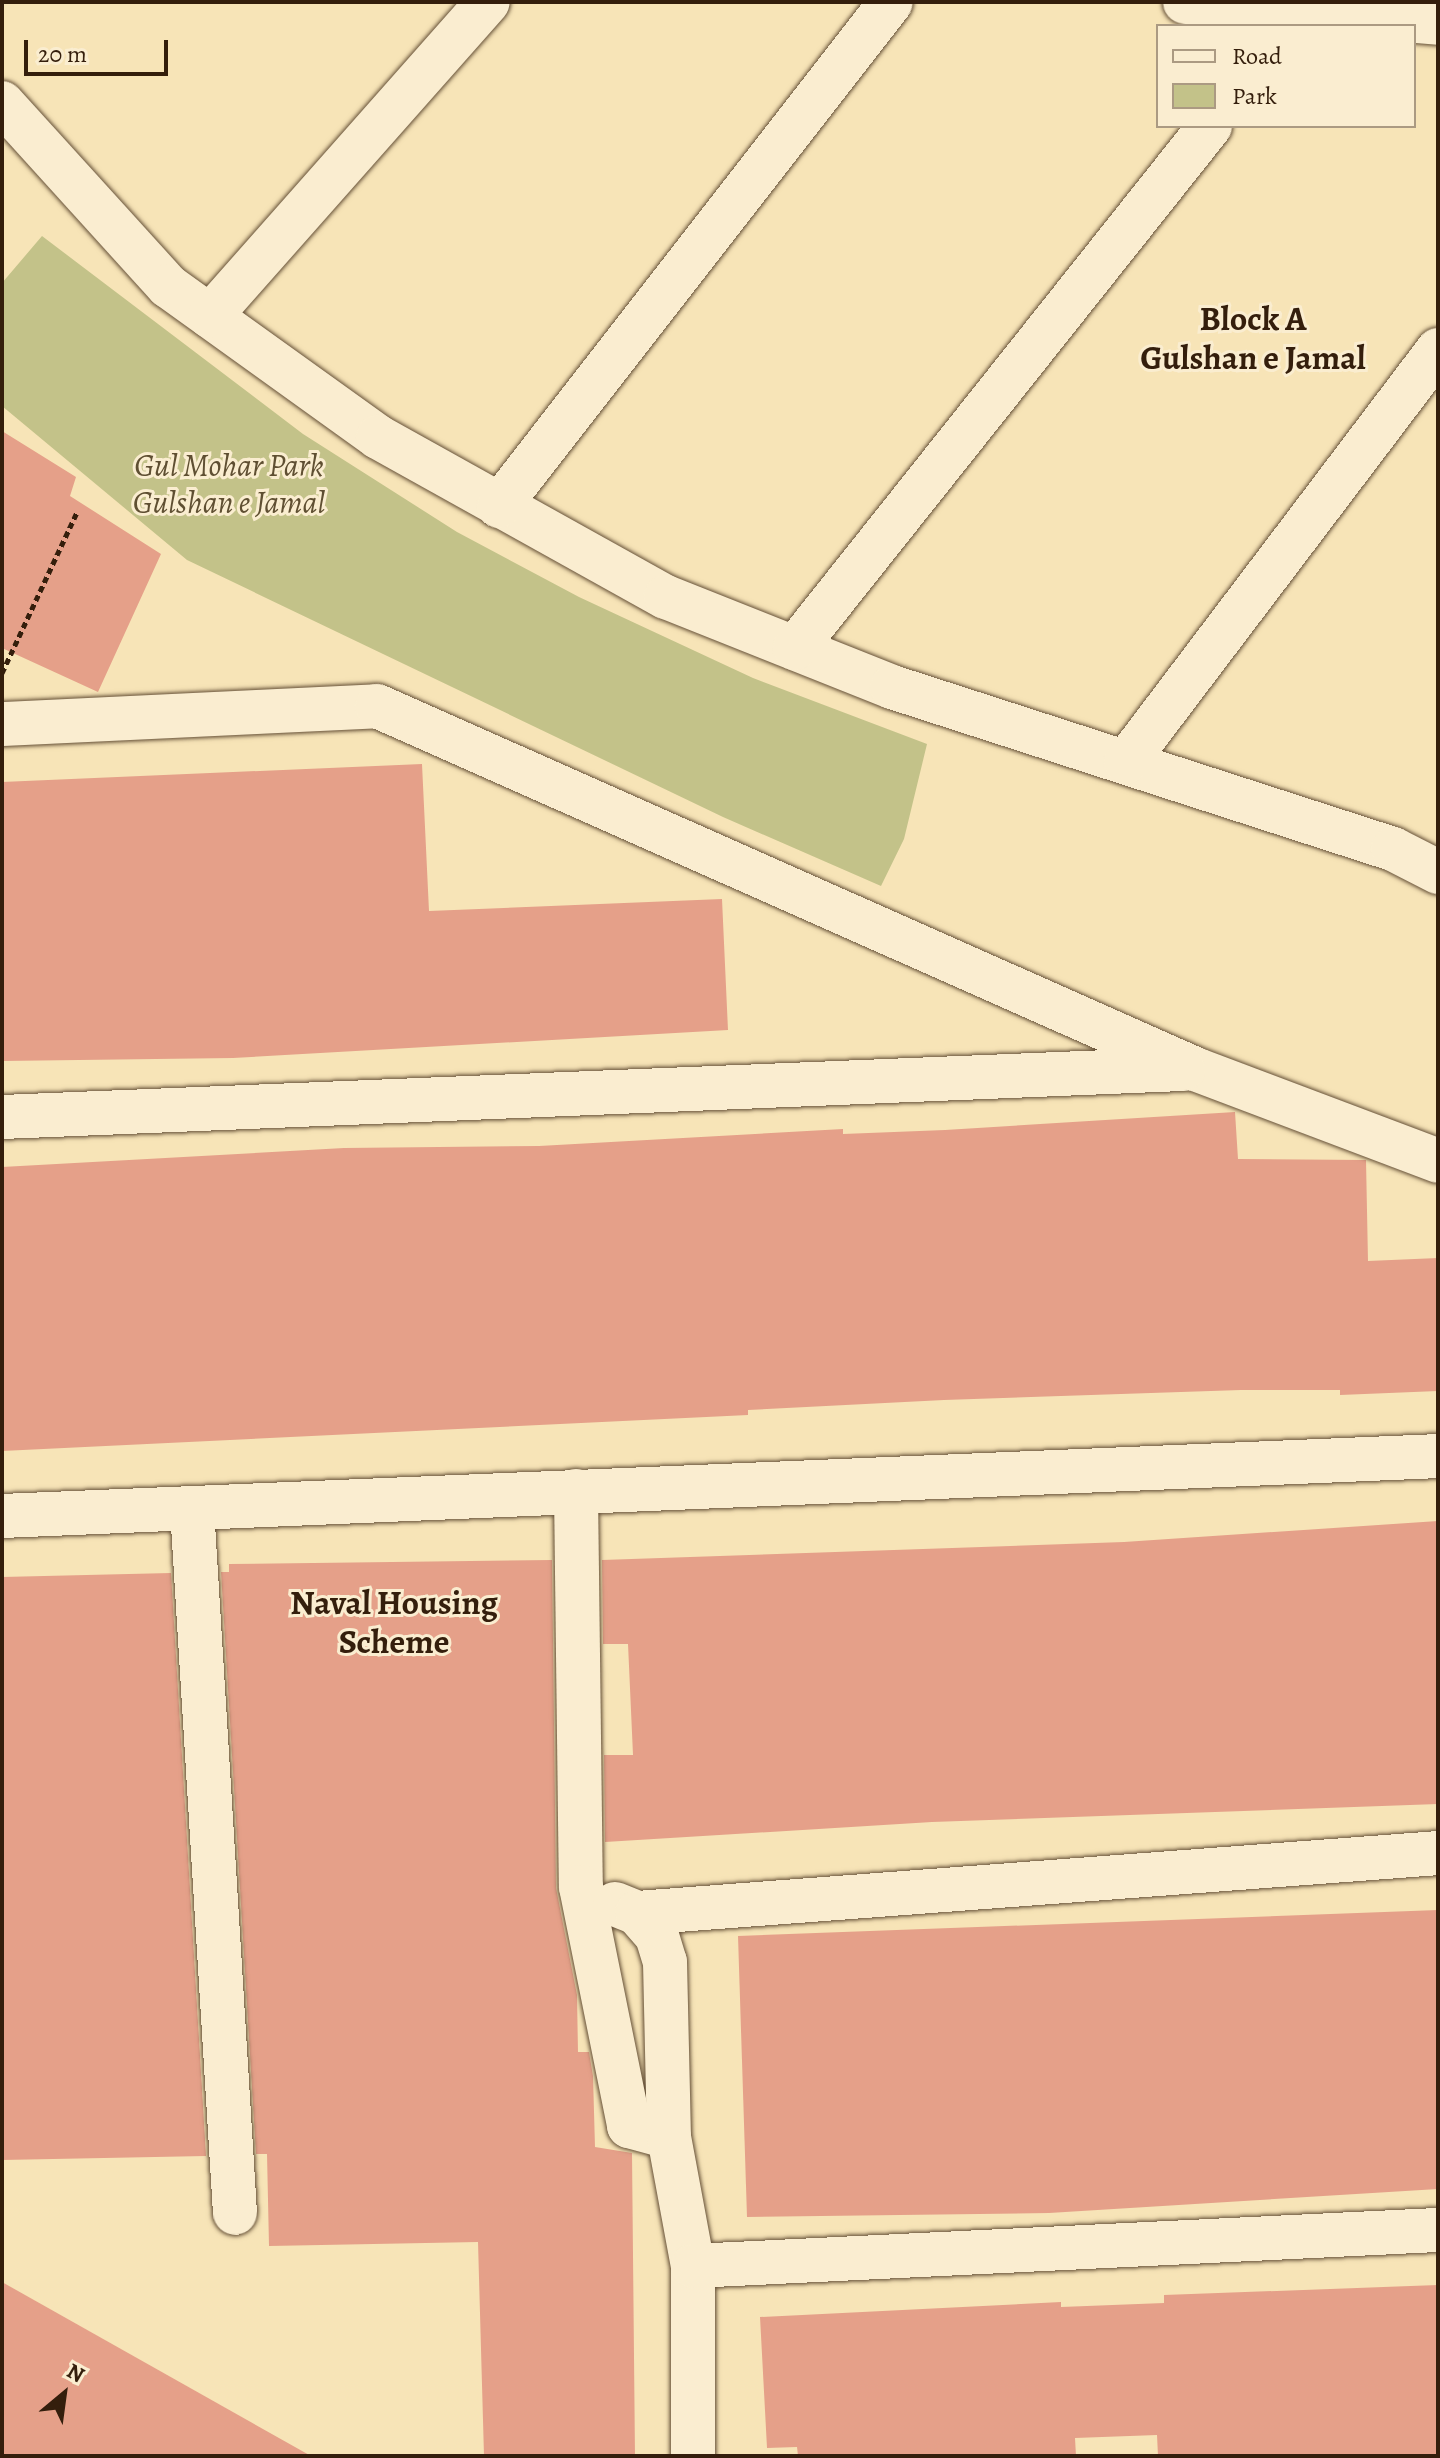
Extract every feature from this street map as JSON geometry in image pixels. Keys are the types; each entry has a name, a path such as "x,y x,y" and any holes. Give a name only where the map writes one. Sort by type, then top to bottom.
{"street":[{"path":"210,316 488,2"},
{"path":"499,506 891,2"},
{"path":"1185,2 1281,13 1438,23"},
{"path":"2,103 168,286 378,437 666,597 892,687 1393,849 1438,872"},
{"path":"795,648 1208,128"},
{"path":"1126,762 1438,350"},
{"path":"2,724 377,706 1195,1069 1438,1161"},
{"path":"2,1117 1195,1069"},
{"path":"2,1516 1438,1456"},
{"path":"576,1491 581,1887 629,2126 669,2137"},
{"path":"192,1508 235,2213"},
{"path":"637,1913 1438,1853"},
{"path":"581,1887 637,1913 657,1936 665,1962 669,2137 693,2266 693,2456"},
{"path":"693,2266 1438,2230"}],"path":[{"path":"2,673 77,512"}],"green space":[{"name":"Gul Mohar Park Gulshan e Jamal","path":"42,236 303,434 457,532 579,597 753,678 927,744 904,839 881,886 723,817 187,560 2,406 2,283"}],"building":[{"path":"2,431 76,477 70,496 161,554 98,692 2,648"},
{"path":"422,764 429,911 722,899 728,1030 233,1058 2,1061 2,782"},
{"path":"1235,1112 1238,1159 1366,1160 1368,1261 1438,1258 1438,1391 1340,1395 1340,1390 1241,1390 944,1400 748,1410 748,1415 2,1451 2,1167 344,1148 539,1146 843,1129 843,1134 945,1130"},
{"path":"1438,1521 1438,1804 932,1822 605,1842 604,1755 633,1755 628,1644 603,1644 602,1560 1124,1542"},
{"path":"552,1560 556,1888 577,1995 578,2052 589,2052 593,2076 595,2147 632,2153 635,2456 484,2456 478,2242 269,2246 267,2154 256,2154 221,1572 229,1572 229,1564"},
{"path":"171,1573 206,2156 2,2160 2,1577"},
{"path":"1438,1910 1438,2189 1049,2213 747,2217 738,1936"},
{"path":"2,2282 311,2456 2,2456"},
{"path":"1438,2285 1438,2456 1158,2456 1157,2435 1075,2438 1076,2456 798,2456 797,2447 767,2448 760,2317 1061,2302 1061,2307 1164,2303 1164,2295"}],"district":[{"name":"Block A Gulshan e Jamal","path":"1253,338"},
{"name":"Naval Housing Scheme","path":"394,1622"}]}
